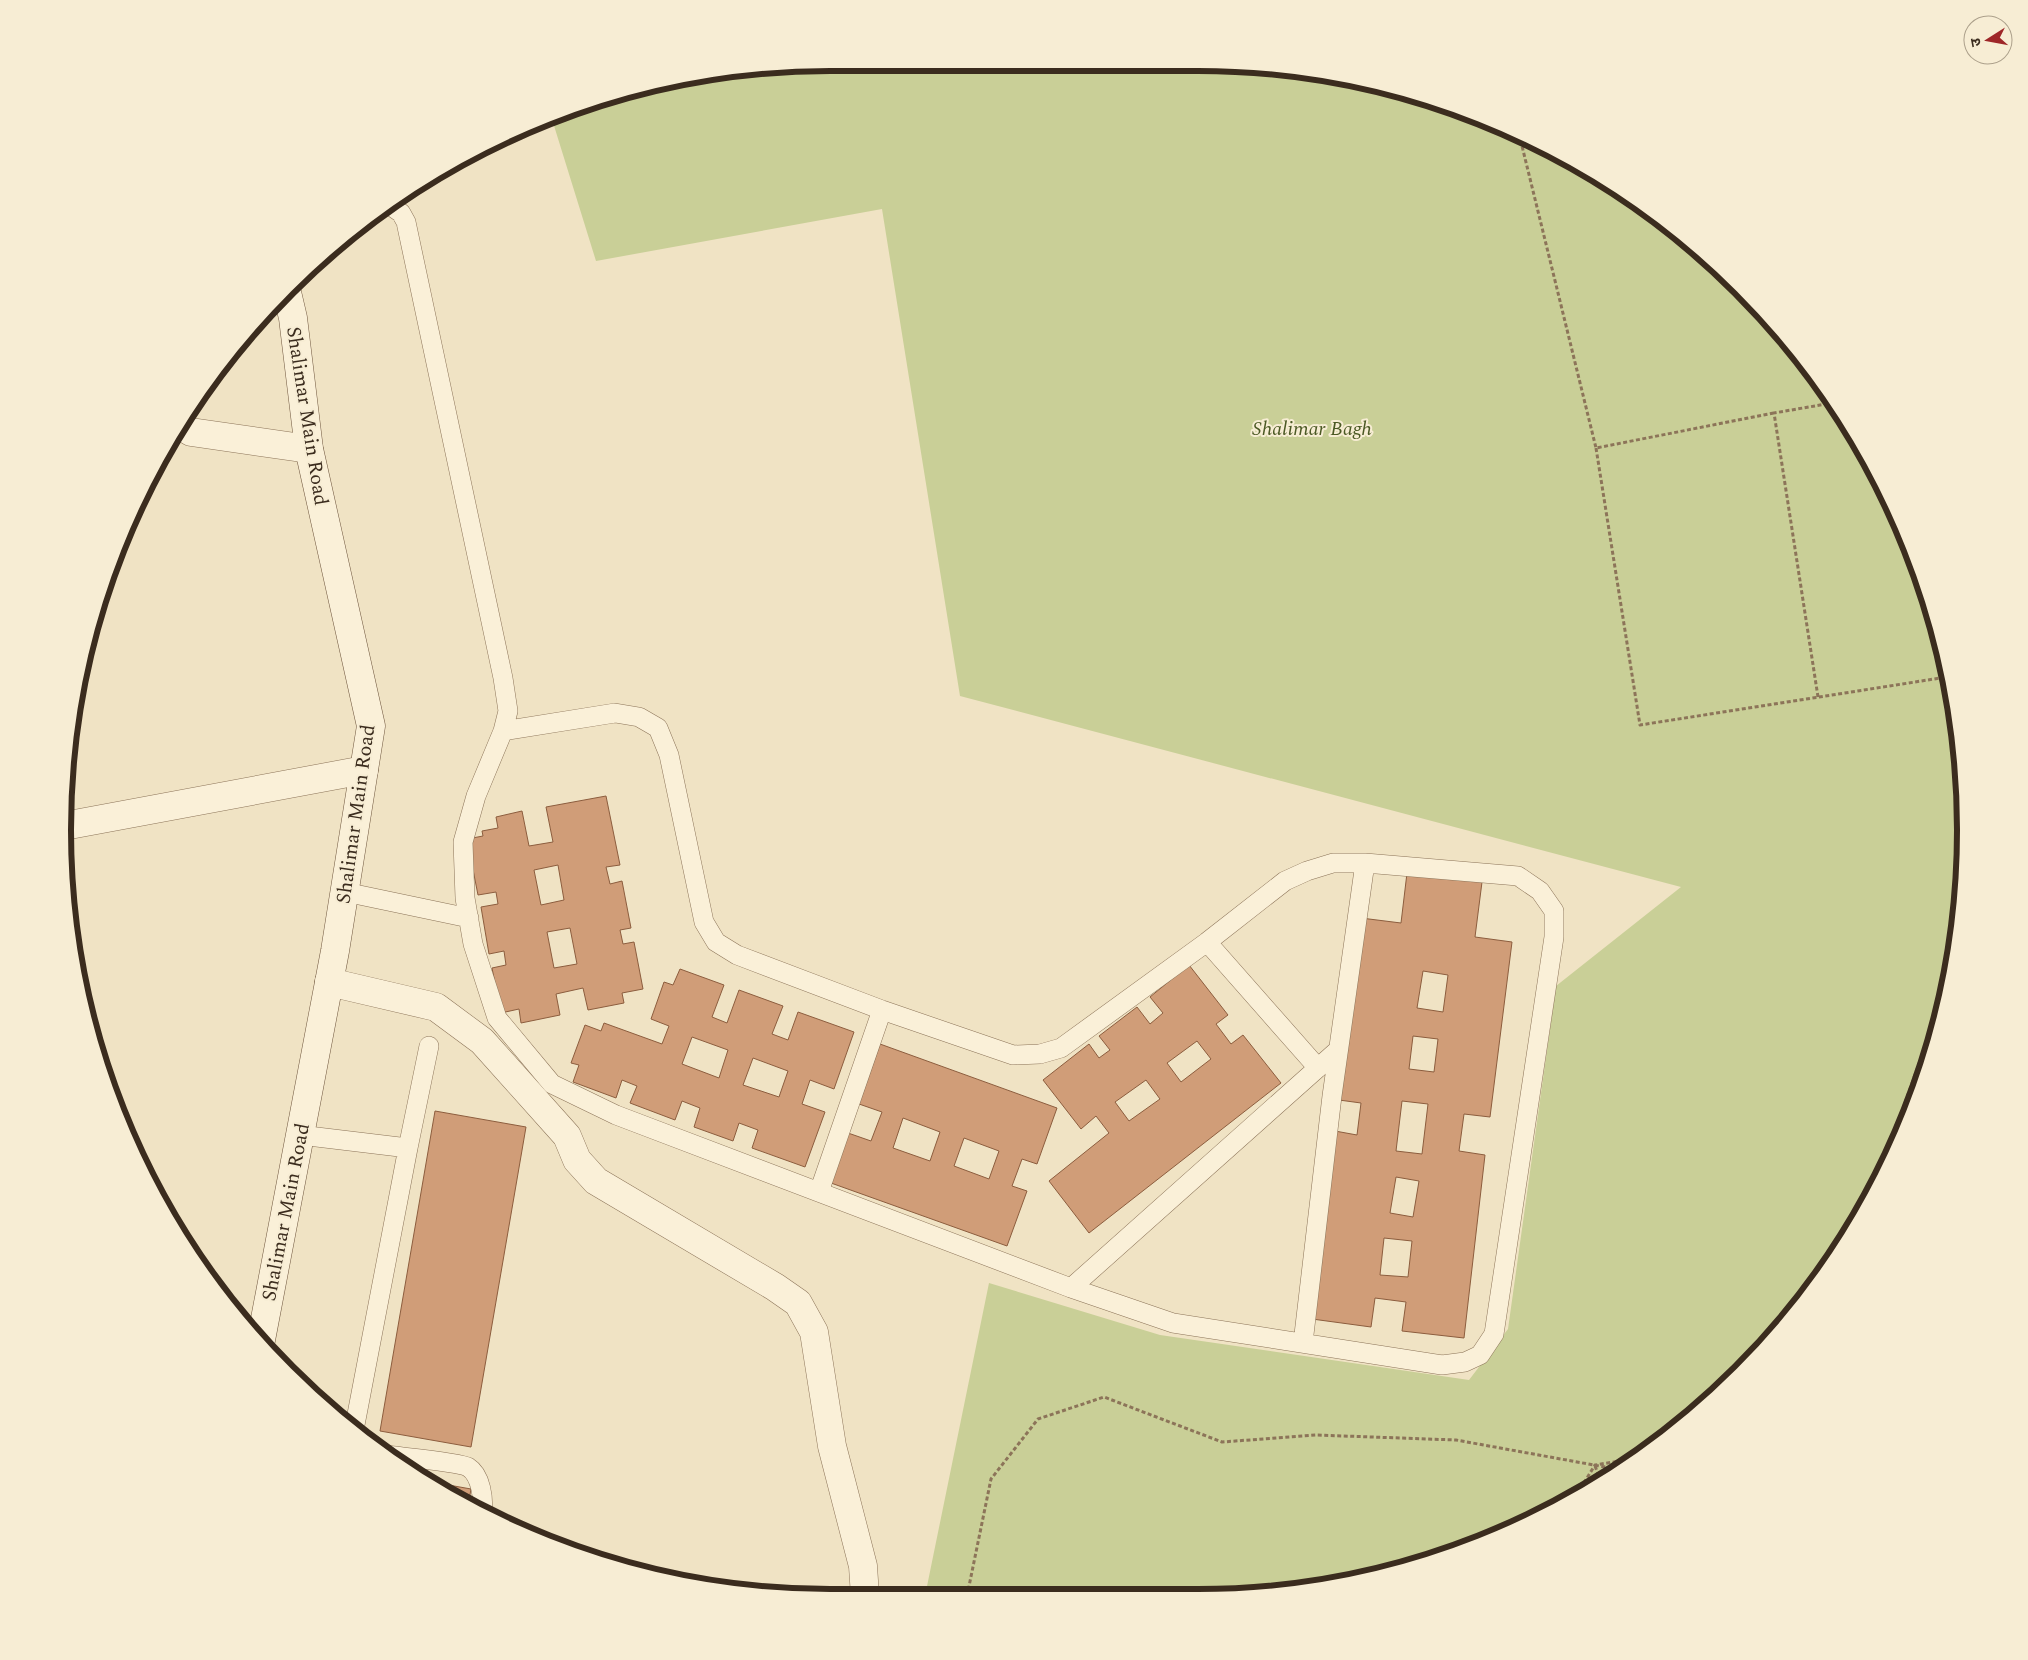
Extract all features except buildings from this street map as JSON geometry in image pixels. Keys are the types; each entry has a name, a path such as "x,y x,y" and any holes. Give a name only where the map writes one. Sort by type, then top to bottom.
{"street":[{"name":"Shalimar Main Road","path":"262,1333 329,982 371,726 309,449 293,318 288,298"},
{"path":"186,430 191,432 309,449"},
{"path":"71,825 364,770"},
{"path":"329,982 436,1008 482,1040 567,1136 577,1160 596,1181 775,1287 798,1303 814,1332 832,1446 863,1566 865,1589"}],"lane":[{"path":"395,209 401,213 406,222 503,678 508,711 503,731 476,796 463,842 465,898 474,944 497,1018 552,1084 616,1115 1071,1288 1173,1322 1442,1365 1465,1362 1480,1355 1494,1334 1554,936 1554,911 1540,891 1518,876 1365,863 1333,863 1307,871 1286,881 1207,942 1061,1048 1040,1054 1013,1054 882,1010 737,955 716,942 704,922 669,755 658,728 639,717 615,713 503,731"},
{"path":"1303,1343 1338,1050 1365,863"},
{"path":"345,892 469,918"},
{"path":"1207,942 1318,1068"},
{"path":"819,1192 882,1010"},
{"path":"356,1422 429,1046"},
{"path":"1071,1288 1338,1050"},
{"path":"300,1135 408,1148"},
{"path":"403,1457 467,1466 478,1477 483,1505"}],"path":[{"path":"1525,145 1522,146 1596,448 1640,725 1941,678"},
{"path":"1596,448 1826,404"},
{"path":"1774,413 1818,697"},
{"path":"1899,1120 1921,1057"},
{"path":"968,1589 991,1479 1038,1419 1104,1397 1222,1442 1316,1435 1456,1440 1609,1468"},
{"path":"1584,1483 1595,1465 1620,1461"},
{"path":"1595,1465 1598,1474"}],"green space":[{"name":"Shalimar Bagh","path":"830,71 1198,71 1248,73 1346,86 1394,97 1488,129 1534,149 1620,199 1660,228 1735,293 1800,368 1829,408 1879,494 1899,540 1931,634 1942,682 1955,780 1957,830 1955,880 1942,978 1931,1026 1899,1120 1879,1166 1829,1252 1800,1292 1735,1367 1660,1432 1620,1461 1577,1487 1534,1511 1488,1531 1394,1563 1346,1574 1248,1587 1198,1589 926,1589 989,1283 1160,1335 1469,1380 1508,1329 1556,986 1681,887 960,696 882,209 596,261 553,124 586,112 634,97 682,86 780,73"}]}
